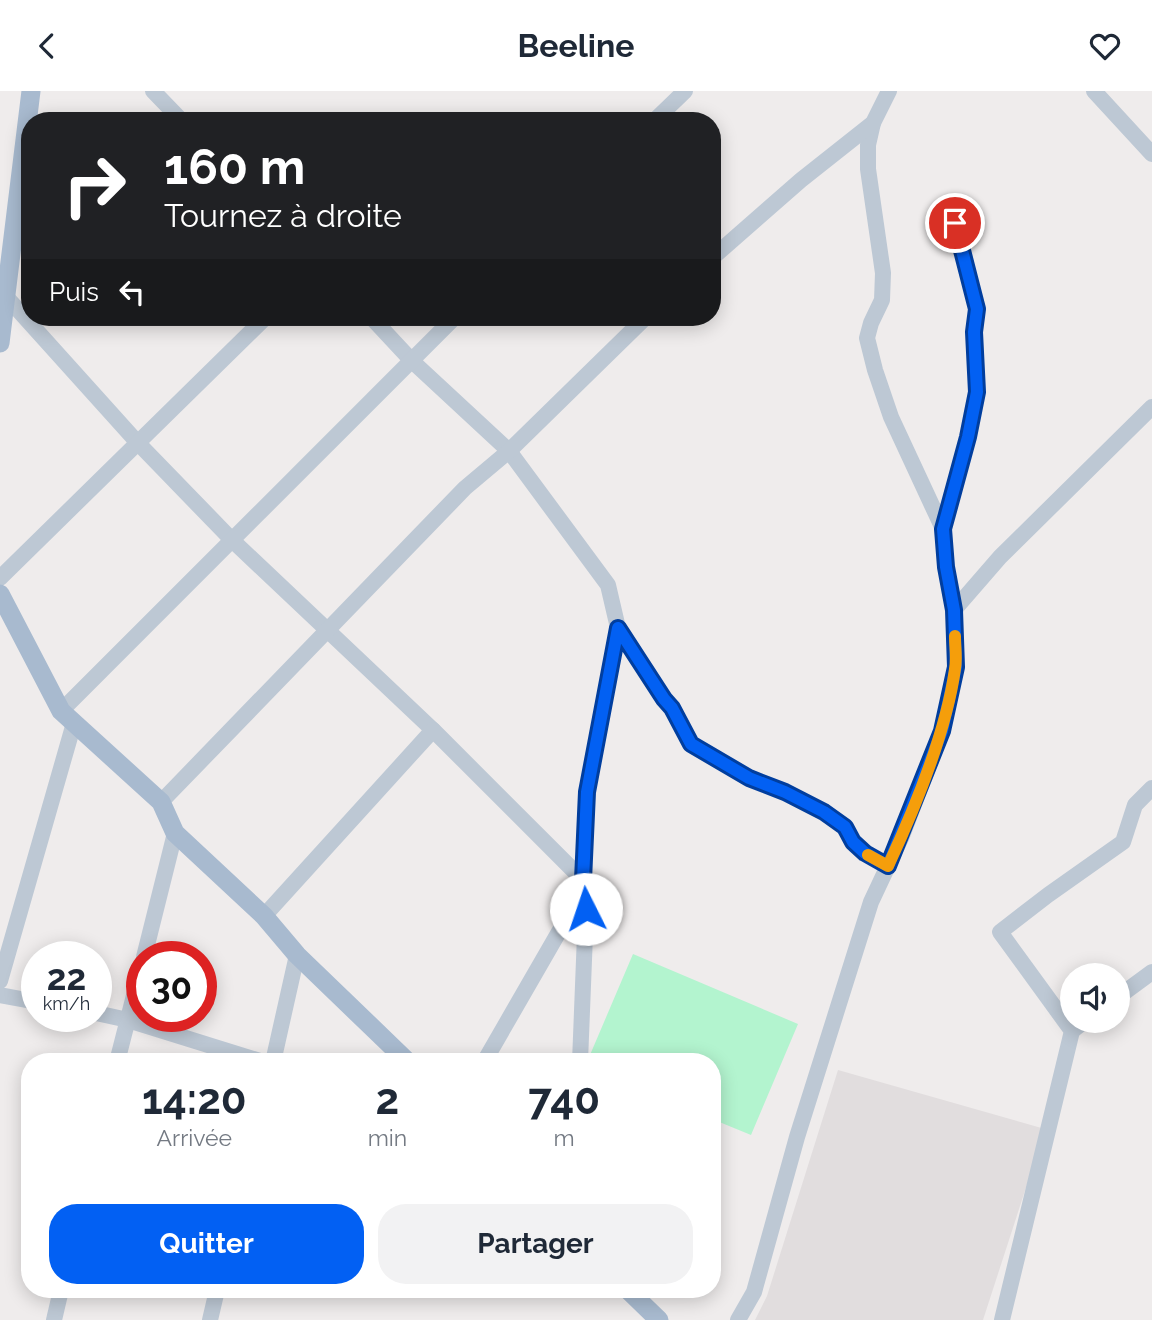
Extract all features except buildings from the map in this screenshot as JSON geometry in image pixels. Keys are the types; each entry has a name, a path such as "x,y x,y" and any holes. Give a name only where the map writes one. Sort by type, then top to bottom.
{"main road":[{"path":"28,112 31,91"},
{"path":"0,344 3,293 21,163"},
{"path":"0,594 67,717 161,802 175,833 264,916 297,955 399,1053"},
{"path":"636,1298 659,1320"}],"street":[{"path":"153,91 173,112"},
{"path":"663,112 685,91"},
{"path":"889,91 873,123 868,145 868,169 883,273 882,300 867,338 891,417 943,529"},
{"path":"1094,91 1152,154"},
{"path":"721,250 801,180 873,123"},
{"path":"738,1320 754,1292 801,1124 871,902 942,731 956,667 954,610 946,567 943,529 977,392 974,332 977,309 955,223"},
{"path":"3,293 21,313"},
{"path":"33,326 137,442 232,540 433,730 583,880"},
{"path":"0,578 257,326"},
{"path":"379,326 412,361 509,451 608,585 618,628 672,708 691,744 749,778 785,792 824,812 845,827 853,842 865,853 888,866"},
{"path":"0,981 67,717 232,540 446,326"},
{"path":"161,802 465,488 509,451 637,326"},
{"path":"954,610 1000,557 1152,407"},
{"path":"580,1053 587,792 618,628"},
{"path":"264,916 433,730"},
{"path":"1060,1014 1000,932 1123,842 1135,804 1152,788"},
{"path":"148,941 175,833"},
{"path":"489,1053 572,911 583,880"},
{"path":"276,1053 297,955"},
{"path":"1130,988 1152,972"},
{"path":"0,995 21,999"},
{"path":"119,1053 126,1028"},
{"path":"167,1032 234,1053"},
{"path":"1002,1320 1072,1033"},
{"path":"54,1320 59,1298"},
{"path":"210,1320 215,1298"}],"shaded area":[{"path":"838,1070 1045,1129 983,1320 755,1320 767,1296"}],"green space":[{"path":"633,954 798,1024 751,1135 721,1123 721,1053 591,1053"}],"slow traffic":[{"path":"868,855 888,866 902,837 942,731 956,667 955,636"}],"route":[{"path":"586,909 583,880 587,792 618,628 672,708 691,744 749,778 785,792 834,818 845,827 853,842 865,853 888,866 902,837 942,731 956,667 954,610 946,567 943,529 968,437 977,392 974,332 977,309 955,223"}]}
